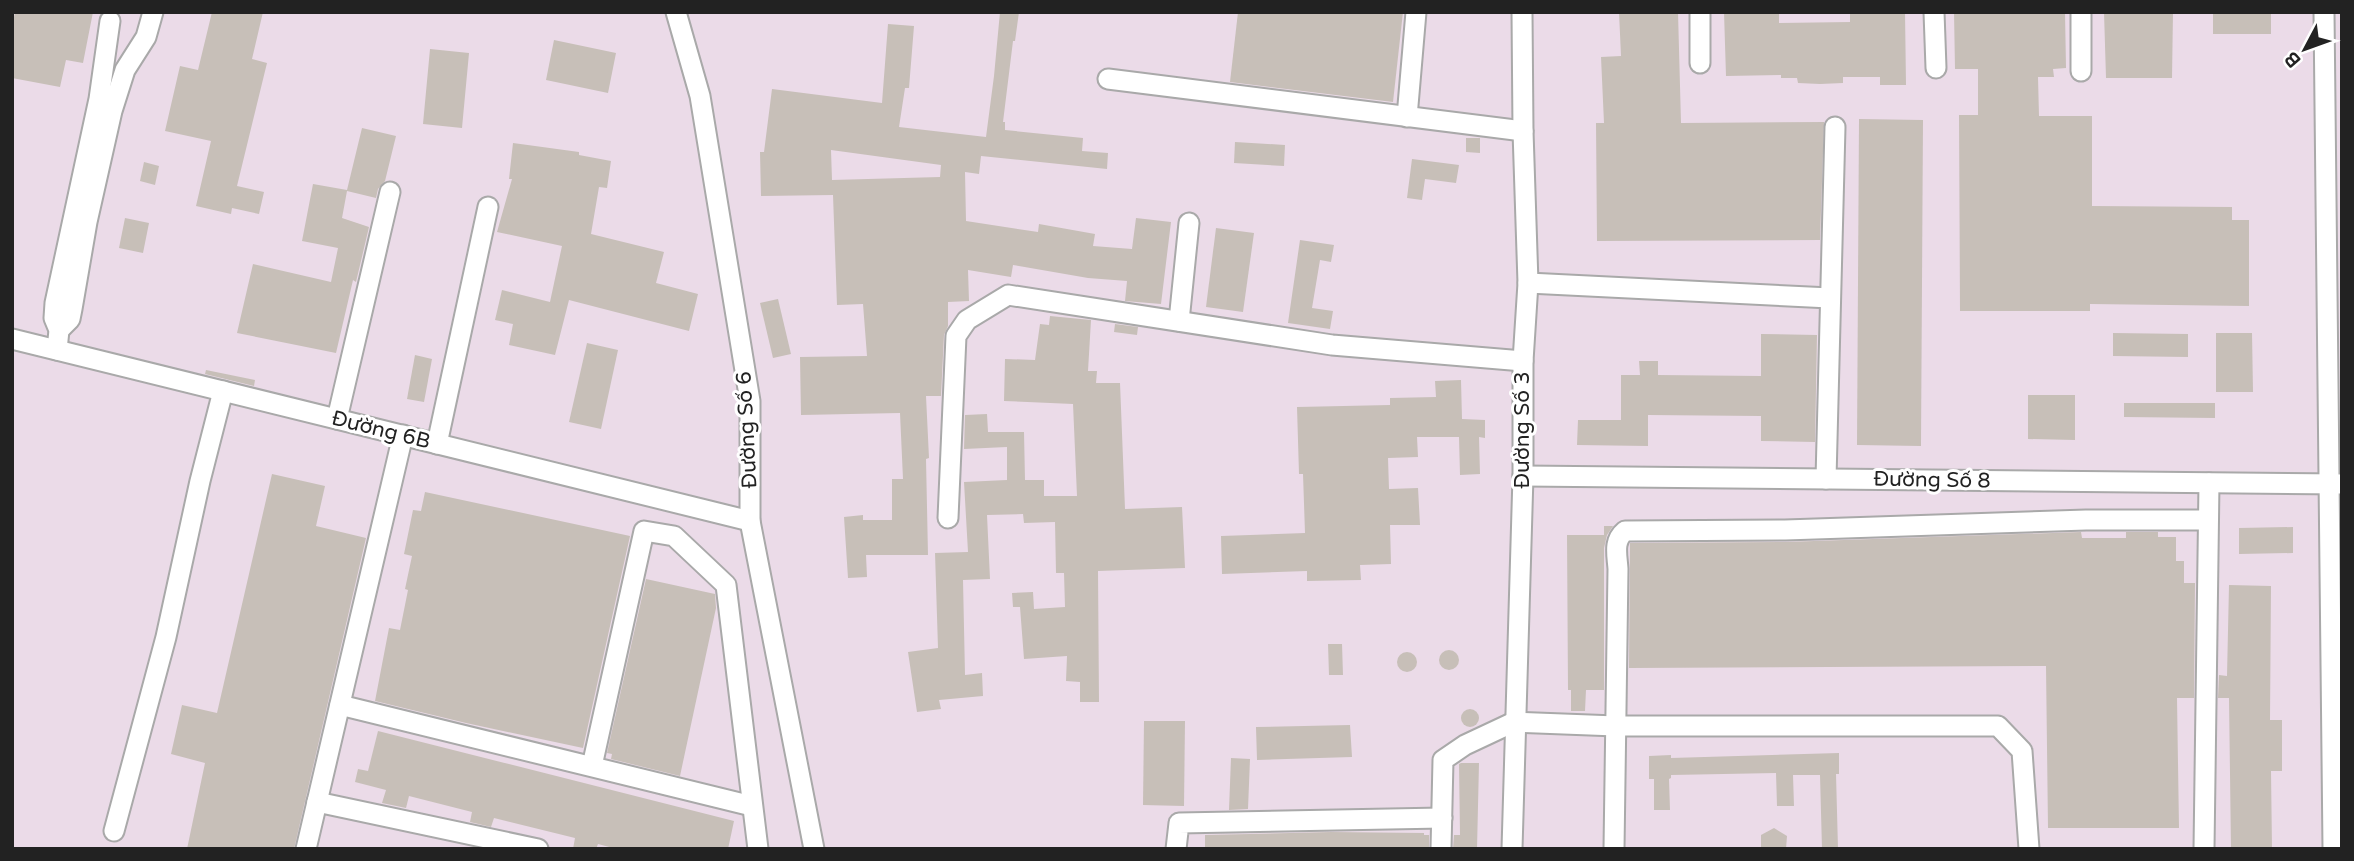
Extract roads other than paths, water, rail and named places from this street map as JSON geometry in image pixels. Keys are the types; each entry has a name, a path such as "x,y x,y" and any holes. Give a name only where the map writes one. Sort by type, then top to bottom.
{"street":[{"path":"58,340 70,319 87,222 112,111 125,69 146,37 153,12"},
{"name":"Đường Số 6","path":"676,12 700,96 750,401 750,521 814,849"},
{"path":"1407,117 1416,12"},
{"name":"Đường Số 3","path":"1512,849 1523,476 1523,360 1528,283 1522,12"},
{"path":"1700,12 1700,63"},
{"path":"1934,12 1936,68"},
{"path":"2081,12 2081,71"},
{"path":"2324,12 2334,281 2333,849"},
{"path":"58,340 54,318 55,303 99,99 110,21"},
{"path":"1108,79 1523,131"},
{"path":"1826,479 1835,127"},
{"path":"337,419 390,192"},
{"path":"437,444 488,207"},
{"path":"1180,321 1189,223"},
{"path":"1528,283 1830,298"},
{"path":"948,518 956,336 967,320 1008,295 1332,345 1523,360"},
{"name":"Đường 6B","path":"12,339 58,340 222,391 750,521"},
{"path":"114,831 166,637 222,391"},
{"path":"306,849 403,435"},
{"name":"Đường Số 8","path":"1523,476 2335,484"},
{"path":"2204,849 2209,483"},
{"path":"1614,849 1616,545 1618,537 1625,531 1785,530 2086,520 2208,520"},
{"path":"592,766 643,531 674,536 726,585 758,849"},
{"path":"340,705 752,806"},
{"path":"1441,849 1443,760 1465,745 1514,722 1616,726 1998,726 2022,751 2029,849"},
{"path":"317,802 469,842 538,849"},
{"path":"1176,849 1179,823 1442,818"}]}
